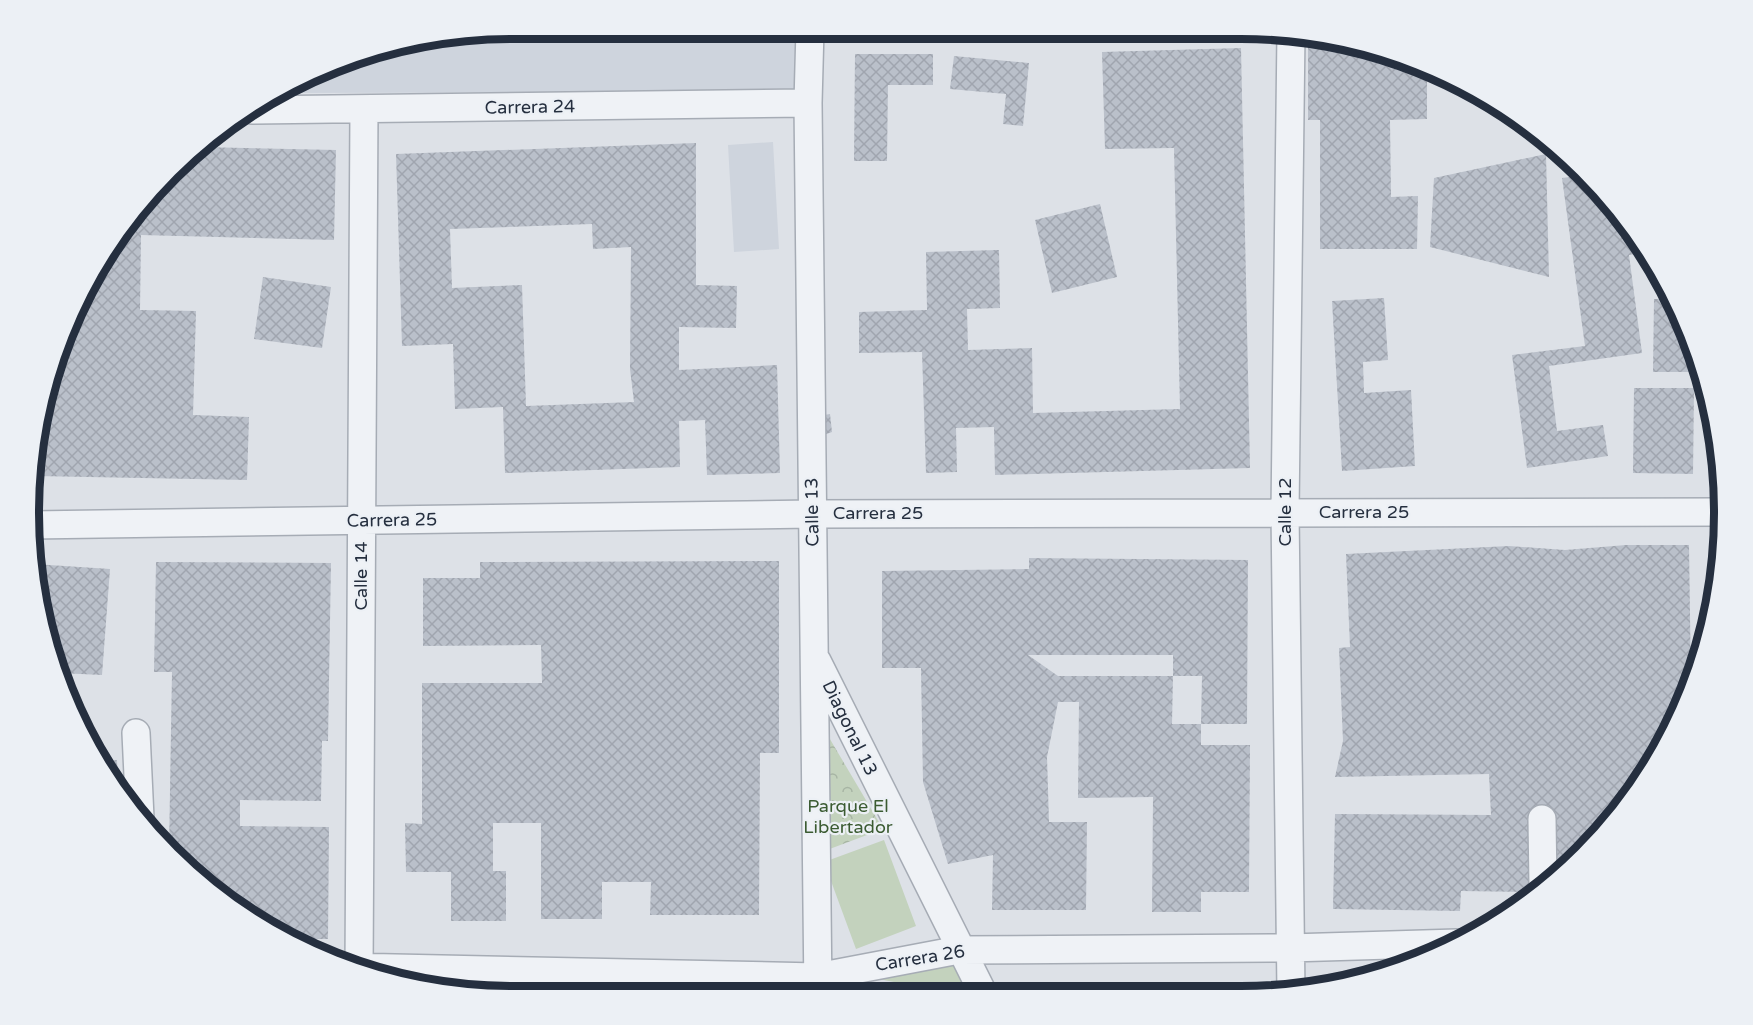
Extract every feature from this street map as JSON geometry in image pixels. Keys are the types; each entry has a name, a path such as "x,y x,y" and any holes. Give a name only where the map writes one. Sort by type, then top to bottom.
{"street":[{"name":"Calle 13","path":"810,39 808,103 817,986"},
{"name":"Calle 12","path":"1291,42 1285,512 1291,983"},
{"name":"Carrera 24","path":"263,110 808,103"},
{"name":"Calle 14","path":"356,960 364,110"},
{"name":"Carrera 25","path":"39,525 812,514 1714,512"},
{"name":"Diagonal 13","path":"814,655 959,950 979,986"},
{"path":"136,733 139,804"},
{"path":"1542,819 1543,876"},
{"name":"Carrera 26","path":"387,969 817,986 959,950 1290,948 1436,944"}],"shaded area":[{"path":"512,39 805,39 806,92 293,93 331,75 390,55 451,43"},
{"path":"773,142 779,249 734,252 728,145"}],"green space":[{"name":"Parque El Libertador","path":"824,729 883,829 827,850"},
{"path":"884,840 916,926 856,949 824,862"},
{"path":"960,960 973,986 914,986 859,975"}],"building":[{"path":"1308,44 1363,55 1427,77 1427,119 1390,120 1391,197 1418,196 1417,249 1320,249 1320,120 1308,120"},
{"path":"1241,48 1250,468 995,475 994,427 956,428 957,472 926,473 922,352 859,353 859,312 927,310 926,252 999,250 1000,308 967,309 968,350 1032,348 1033,413 1180,409 1174,148 1105,149 1102,52"},
{"path":"855,54 933,54 933,85 888,85 887,161 854,161"},
{"path":"954,56 1029,63 1023,126 1003,124 1006,94 950,89"},
{"path":"696,143 696,285 737,286 736,328 679,327 679,370 777,365 780,473 707,475 705,420 679,421 680,467 505,473 503,407 455,409 453,344 402,346 396,154","holes":["592,224 593,249 631,247 630,369 634,402 526,406 522,285 452,288 450,229"]},
{"path":"212,147 336,150 334,240 141,235 140,310 196,311 193,415 249,417 247,480 41,476 48,420 55,390 75,331 85,309 88,309 88,303 102,276 137,224 178,178"},
{"path":"1546,154 1549,277 1430,247 1434,178"},
{"path":"1562,178 1575,178 1616,224 1637,254 1629,255 1642,353 1549,366 1557,431 1603,425 1608,456 1527,468 1512,355 1585,346"},
{"path":"1100,204 1117,277 1052,293 1035,220"},
{"path":"263,277 331,287 322,348 254,339"},
{"path":"1384,298 1388,360 1363,362 1364,393 1411,390 1415,466 1342,471 1332,301"},
{"path":"1654,299 1663,299 1678,331 1692,372 1653,372"},
{"path":"1634,388 1694,388 1693,474 1633,473"},
{"path":"830,414 832,432 818,437 818,416"},
{"path":"1626,545 1689,545 1691,660 1665,722 1634,776 1596,825 1553,868 1524,892 1461,891 1460,911 1333,909 1335,814 1491,815 1489,774 1335,777 1343,741 1339,648 1350,647 1346,554 1509,546 1565,550"},
{"path":"1029,558 1248,560 1247,724 1201,724 1201,745 1250,745 1249,892 1201,892 1201,912 1152,912 1153,797 1078,798 1079,702 1058,702 1047,757 1049,822 1087,822 1086,910 992,910 993,855 948,864 923,782 921,668 882,668 882,571 1029,569","holes":["1028,655 1173,655 1173,676 1058,676","1173,676 1202,676 1201,724 1172,724"]},
{"path":"779,561 779,753 760,753 759,915 650,915 651,882 602,882 602,919 541,919 541,823 493,823 493,871 506,871 506,921 451,921 451,872 406,872 405,823 422,824 422,683 542,683 541,645 423,646 423,578 480,578 480,562"},
{"path":"156,562 331,563 328,741 322,741 321,801 240,800 240,826 329,827 328,939 307,939 249,906 200,868 169,838 172,672 154,672"},
{"path":"42,565 110,569 102,675 67,673 55,635 56,623 52,623"},
{"path":"117,760 118,774 109,761"}]}
